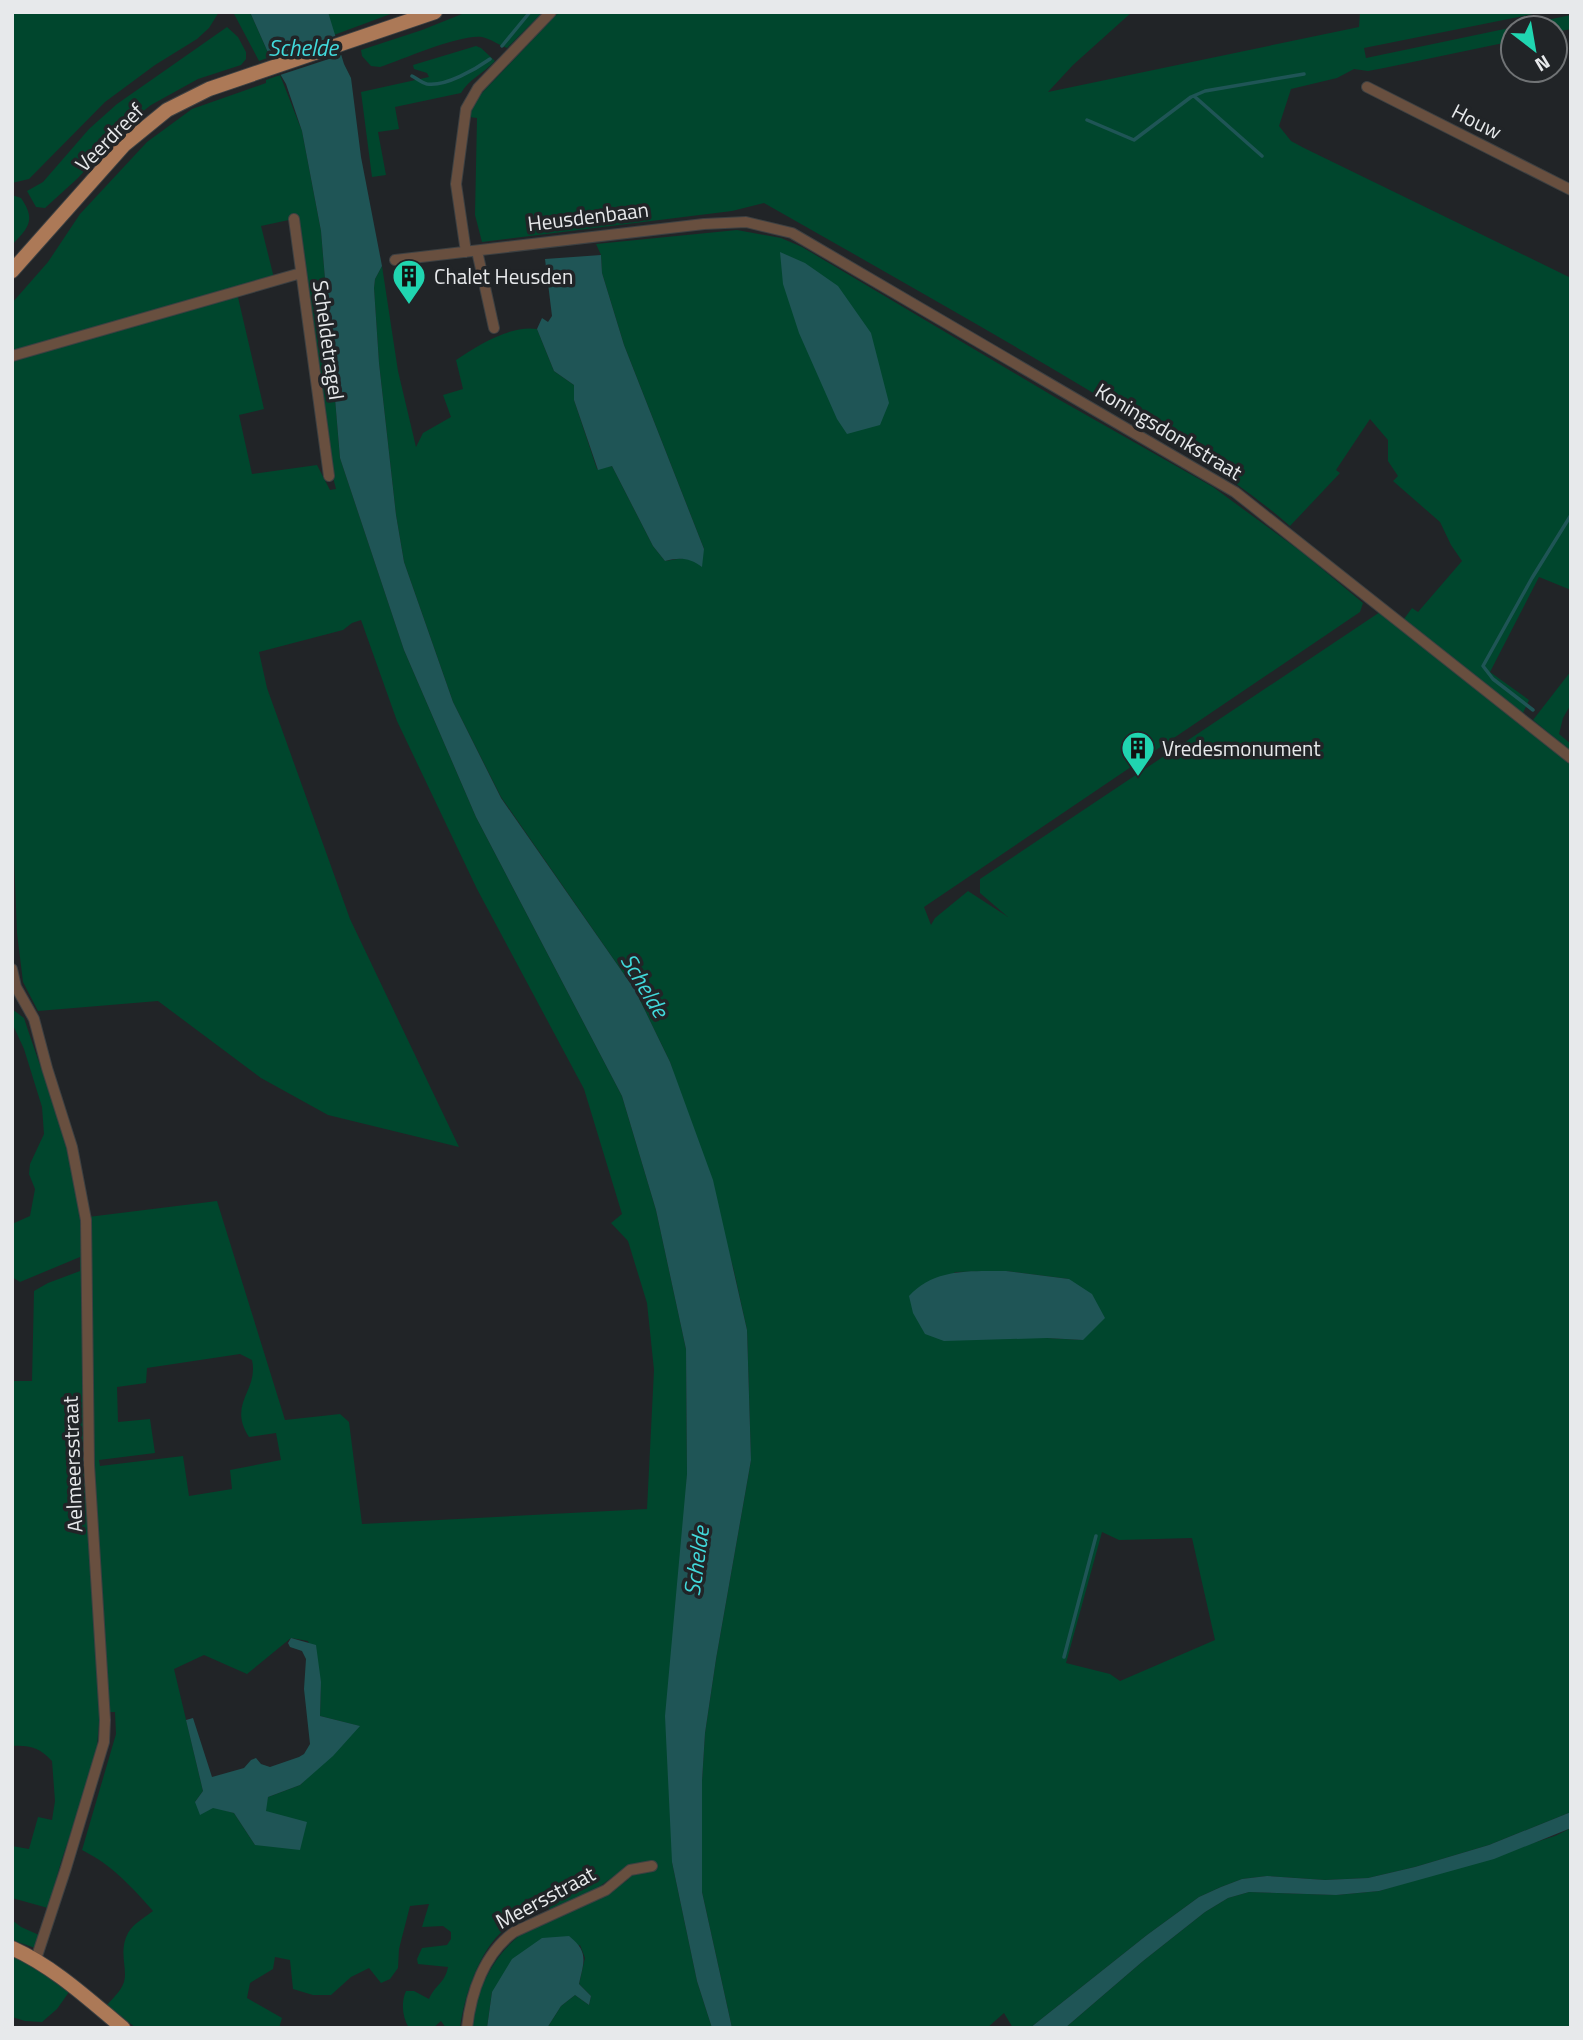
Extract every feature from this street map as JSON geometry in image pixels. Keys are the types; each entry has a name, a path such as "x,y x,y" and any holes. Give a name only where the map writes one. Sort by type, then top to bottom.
{"main road":[{"name":"Veerdreef","path":"12,271 124,145 148,124 188,98 435,12"},
{"path":"12,1948 36,1959 60,1975 123,2028"}],"street":[{"path":"494,328 456,184 467,109 478,88 551,12"},
{"name":"Houw","path":"1367,87 1571,190"},
{"name":"Scheldetragel","path":"294,219 328,471"},
{"name":"Koningsdonkstraat","path":"704,224 746,222 792,233 1167,450 1235,492 1571,758"},
{"name":"Heusdenbaan","path":"395,260 704,224"},
{"path":"12,356 301,272"},
{"name":"Aelmeersstraat","path":"12,969 16,987 34,1019 72,1147 86,1220 89,1465 105,1720 104,1742 63,1881 36,1959"},
{"name":"Meersstraat","path":"467,2028 468,2016 482,1973 491,1954 501,1942 514,1933 606,1890 630,1870 652,1866"}],"green space":[{"path":"12,12 219,12 209,28 197,39 155,65 105,102 29,179 12,183"},
{"path":"233,12 250,12 270,57 259,61"},
{"path":"328,12 396,12 334,35"},
{"path":"467,12 543,12 507,48 482,37 472,37 446,43 380,67 371,66 362,56 361,50"},
{"path":"559,12 1132,12 1073,65 1048,92 1359,27 1360,12 1543,12 1499,14 1499,21 1364,48 1366,58 1499,30 1499,44 1368,71 1354,69 1337,78 1291,89 1279,126 1291,141 1304,148 1571,278 1571,590 1539,577 1490,672 1529,700 1523,713 1459,667 1404,619 1412,608 1418,612 1462,561 1440,522 1393,481 1398,476 1388,461 1388,440 1370,419 1336,470 1340,473 1290,526 1225,476 1157,432 1067,377 764,203 732,211 482,242 475,215 477,118 469,117 474,103"},
{"path":"227,27 238,37 246,52 246,59 241,65 198,79 151,105 128,123 78,178 45,208 36,207 27,191 43,182 89,129 117,104"},
{"path":"476,46 495,61 461,93 395,107 399,129 378,132 386,175 372,177 361,92 429,77 427,73 414,69 413,65"},
{"path":"280,75 302,131 321,231 340,458 404,650 476,817 622,1096 656,1210 686,1349 687,1474 672,1862 697,1981 712,2028 547,2028 561,2006 575,1995 589,2005 591,1996 579,1984 585,1958 580,1945 492,1992 487,2028 471,2028 486,1977 509,1945 519,1936 594,1901 628,1880 621,1871 596,1889 549,1913 549,1903 553,1897 525,1899 519,1924 504,1930 480,1962 469,1989 460,2028 446,2028 441,2021 433,2028 409,2028 403,2010 406,1991 414,1991 429,1999 445,1977 448,1967 418,1964 417,1959 422,1948 447,1945 451,1939 451,1932 443,1926 422,1927 429,1904 410,1906 399,1949 398,1968 390,1979 381,1983 369,1968 351,1977 331,1995 313,1995 293,1989 290,1960 275,1957 273,1969 250,1983 247,1998 282,2018 279,2028 136,2028 107,2005 124,1982 123,1953 128,1933 136,1923 153,1911 112,1869 82,1850 116,1734 115,1712 100,1712 96,1758 48,1908 12,1898 12,1846 29,1849 38,1817 52,1820 55,1801 52,1761 34,1748 12,1746 12,1381 32,1381 34,1291 80,1271 80,1257 20,1282 12,1277 12,1224 30,1216 35,1189 29,1174 30,1164 44,1134 42,1107 24,1049 12,1023 12,1009 24,1018 58,1116 72,1167 80,1218 217,1201 285,1420 340,1414 349,1422 362,1524 647,1509 654,1370 647,1303 628,1241 611,1223 622,1214 584,1089 477,889 397,721 361,620 343,630 259,652 267,688 350,919 459,1147 328,1115 261,1078 158,1001 38,1011 23,982 17,933 12,804 12,362 237,293 264,409 239,415 252,474 317,465 330,490 336,489 329,462 298,218 261,226 274,278 12,353 12,303 48,262 80,214 147,142 192,109 266,83 266,80","holes":["240,1354 252,1360 253,1371 242,1406 243,1425 249,1437 276,1433 281,1460 230,1470 232,1489 189,1496 183,1456 100,1466 99,1460 155,1453 150,1419 118,1422 117,1387 146,1383 147,1368","291,1638 308,1641 321,1682 320,1716 359,1726 300,1785 268,1797 255,1845 234,1813 195,1802 203,1791 174,1669 204,1655 247,1674"]},
{"path":"12,195 21,198 26,206 29,223 12,245"},
{"path":"737,230 781,238 802,247 1058,399 1213,487 1303,553 1363,603 1360,612 924,907 931,925 935,918 968,891 1008,917 980,893 980,879 1380,612 1571,764 1571,1812 1489,1845 1368,1878 1325,1880 1267,1876 1242,1879 1221,1887 1199,1897 1147,1935 1030,2028 1013,2028 1004,2013 987,2028 732,2028 702,1892 702,1781 705,1733 716,1659 751,1460 747,1330 733,1267 670,1062 635,990 501,797 453,702 404,562 379,363 374,288 375,279 382,266 398,371 416,447 423,433 451,417 443,395 463,389 456,360 506,333 537,329 554,371 574,385 574,400 597,469 612,466 653,546 665,561 684,558 693,560 704,549 624,345 596,244","holes":["1006,1271 1069,1279 1083,1340 1047,1338 954,1272","1102,1532 1119,1540 1192,1538 1215,1640 1120,1681 1110,1674 1066,1663"]},
{"path":"1571,671 1571,704 1563,718 1559,734 1571,744 1571,751 1533,720"},
{"path":"1571,1828 1571,2028 1065,2028 1143,1961 1205,1912 1228,1898 1249,1892 1336,1895 1379,1891 1555,1836"},
{"path":"12,1920 39,1935 35,1948 12,1940"},
{"path":"12,1955 33,1966 69,1992 57,2009 42,2022 12,2017"}],"water":[{"name":"Schelde","path":"250,12 328,12 351,78 361,157 382,266 375,279 374,288 379,363 404,562 453,702 501,798 635,990 670,1062 713,1180 747,1330 751,1460 716,1659 705,1733 702,1781 702,1892 732,2028 712,2028 697,1981 672,1862 665,1716 687,1474 686,1349 656,1210 622,1096 476,817 404,650 340,458 321,231 302,131 286,84 270,57"},
{"path":"780,252 805,263 838,286 871,333 889,403 880,425 847,434 837,419 799,333 783,284"},
{"path":"601,255 602,273 624,345 704,549 702,567 685,559 665,561 653,546 612,466 598,470 574,400 574,385 554,371 537,329 542,318 548,322 552,316 545,259"},
{"path":"1006,1271 1069,1279 1092,1294 1105,1318 1083,1340 1047,1338 944,1341 925,1334 913,1313 909,1296 919,1287 930,1280 954,1273"},
{"path":"291,1638 316,1645 321,1682 320,1716 360,1726 333,1756 300,1785 268,1797 266,1811 307,1822 300,1850 255,1845 234,1813 213,1808 200,1815 195,1802 203,1791 186,1720 193,1718 212,1777 244,1768 256,1758 261,1764 270,1767 304,1754 310,1744 304,1689 306,1659 302,1651 290,1647 288,1643"},
{"path":"1571,1812 1571,1828 1494,1859 1379,1891 1336,1895 1249,1892 1228,1898 1205,1912 1143,1961 1065,2028 1030,2028 1147,1935 1199,1897 1221,1887 1242,1879 1267,1876 1325,1880 1368,1878 1489,1845"},
{"path":"569,1936 582,1952 579,1984 591,1996 589,2005 575,1995 561,2006 547,2028 487,2028 492,1992 512,1959 542,1938"}],"pier":[{"path":"338,35 344,54 277,76 267,58"}],"waterway":[{"path":"502,46 530,12"},
{"path":"412,76 427,84 442,83 469,72 490,59"},
{"path":"1087,120 1134,140 1191,97 1205,91 1304,74"},
{"path":"1194,96 1262,156"},
{"path":"1533,710 1493,679 1483,666 1571,515"},
{"path":"1064,1657 1096,1536"}],"place":[{"name":"Chalet Heusden","path":"409,306"},
{"name":"Vredesmonument","path":"1138,778"}]}
